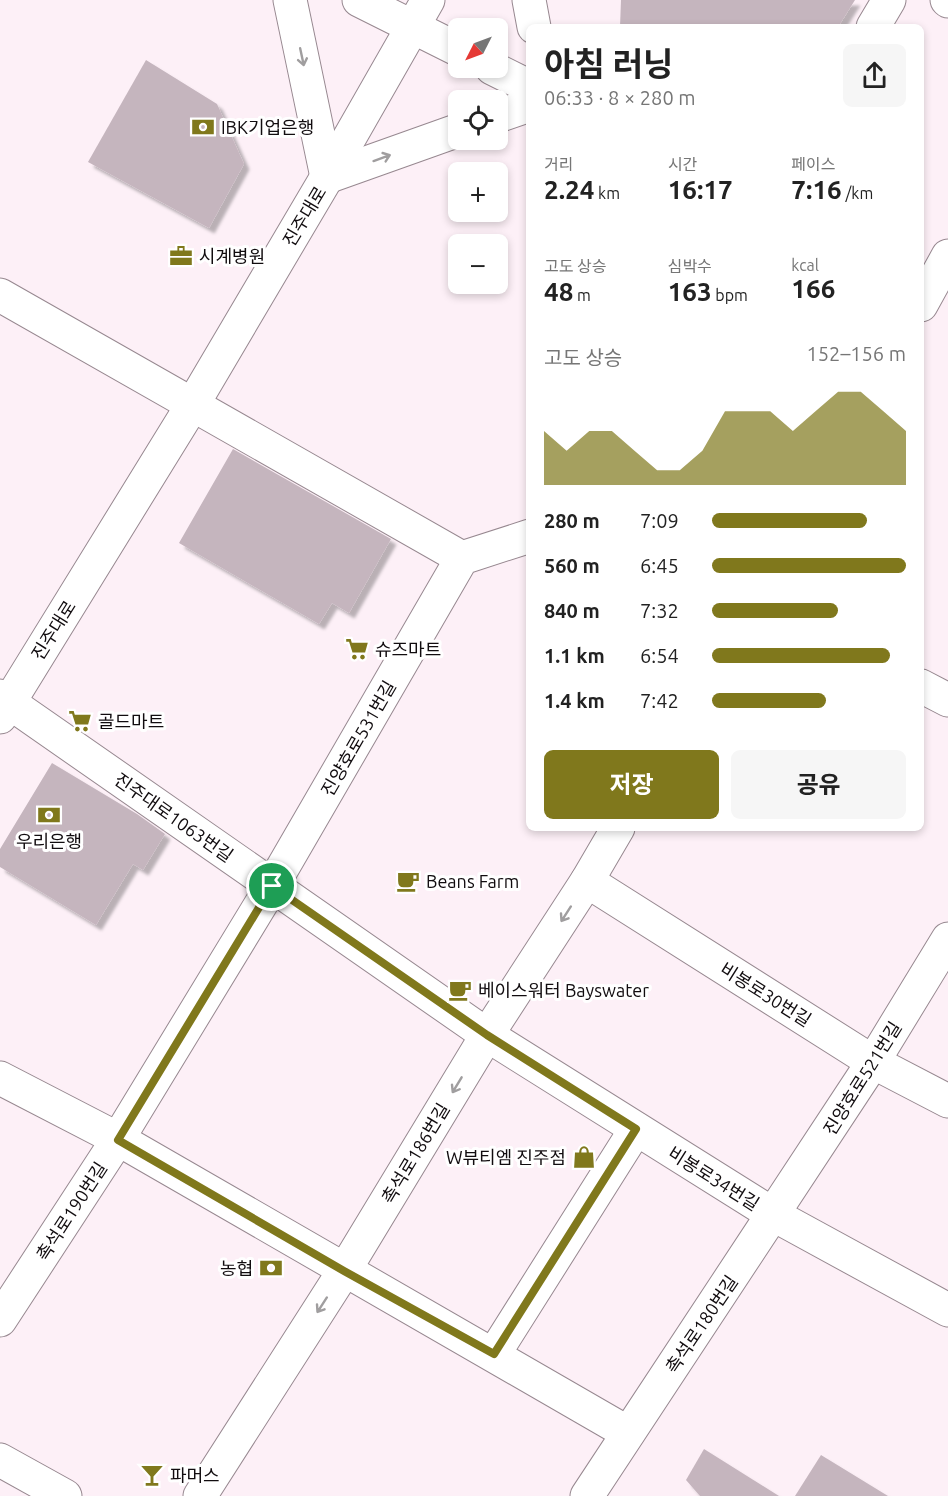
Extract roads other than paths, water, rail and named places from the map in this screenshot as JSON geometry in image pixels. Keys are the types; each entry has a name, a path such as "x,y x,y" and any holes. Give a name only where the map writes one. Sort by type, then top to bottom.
{"street":[{"path":"290,0 327,177 448,134"},
{"path":"359,0 420,13 448,40"},
{"path":"529,0 533,24"},
{"path":"875,24 889,0"},
{"name":"진주대로","path":"3,705 193,404 327,177 420,13"},
{"path":"508,76 526,85"},
{"path":"508,113 526,106"},
{"path":"929,299 948,256"},
{"path":"0,295 462,558 526,537"},
{"name":"진양호로531번길","path":"272,886 462,558"},
{"path":"924,688 948,700"},
{"name":"진주대로1063번길","path":"3,705 272,886 487,1035"},
{"name":"촉석로186번길","path":"200,1496 344,1271 487,1035 587,881 616,831"},
{"name":"비봉로30번길","path":"587,881 873,1062 948,1101"},
{"name":"촉석로190번길","path":"0,1320 118,1140 272,886"},
{"name":"진양호로521번길","path":"774,1215 873,1062 948,939"},
{"name":"비봉로34번길","path":"487,1035 774,1215 948,1310"},
{"path":"0,1078 118,1140 628,1433"},
{"path":"494,1354 636,1129"},
{"name":"촉석로180번길","path":"587,1496 774,1215"},
{"path":"0,1460 65,1496"}],"place":[{"name":"IBK기업은행","path":"203,127"},
{"name":"시계병원","path":"181,256"},
{"name":"슈즈마트","path":"357,649"},
{"name":"골드마트","path":"80,721"},
{"name":"우리은행","path":"49,815"},
{"name":"Beans Farm","path":"408,881"},
{"name":"베이스워터 Bayswater","path":"460,990"},
{"name":"W뷰티엠 진주점","path":"584,1157"},
{"name":"농협","path":"271,1268"},
{"name":"파머스","path":"152,1475"}]}
